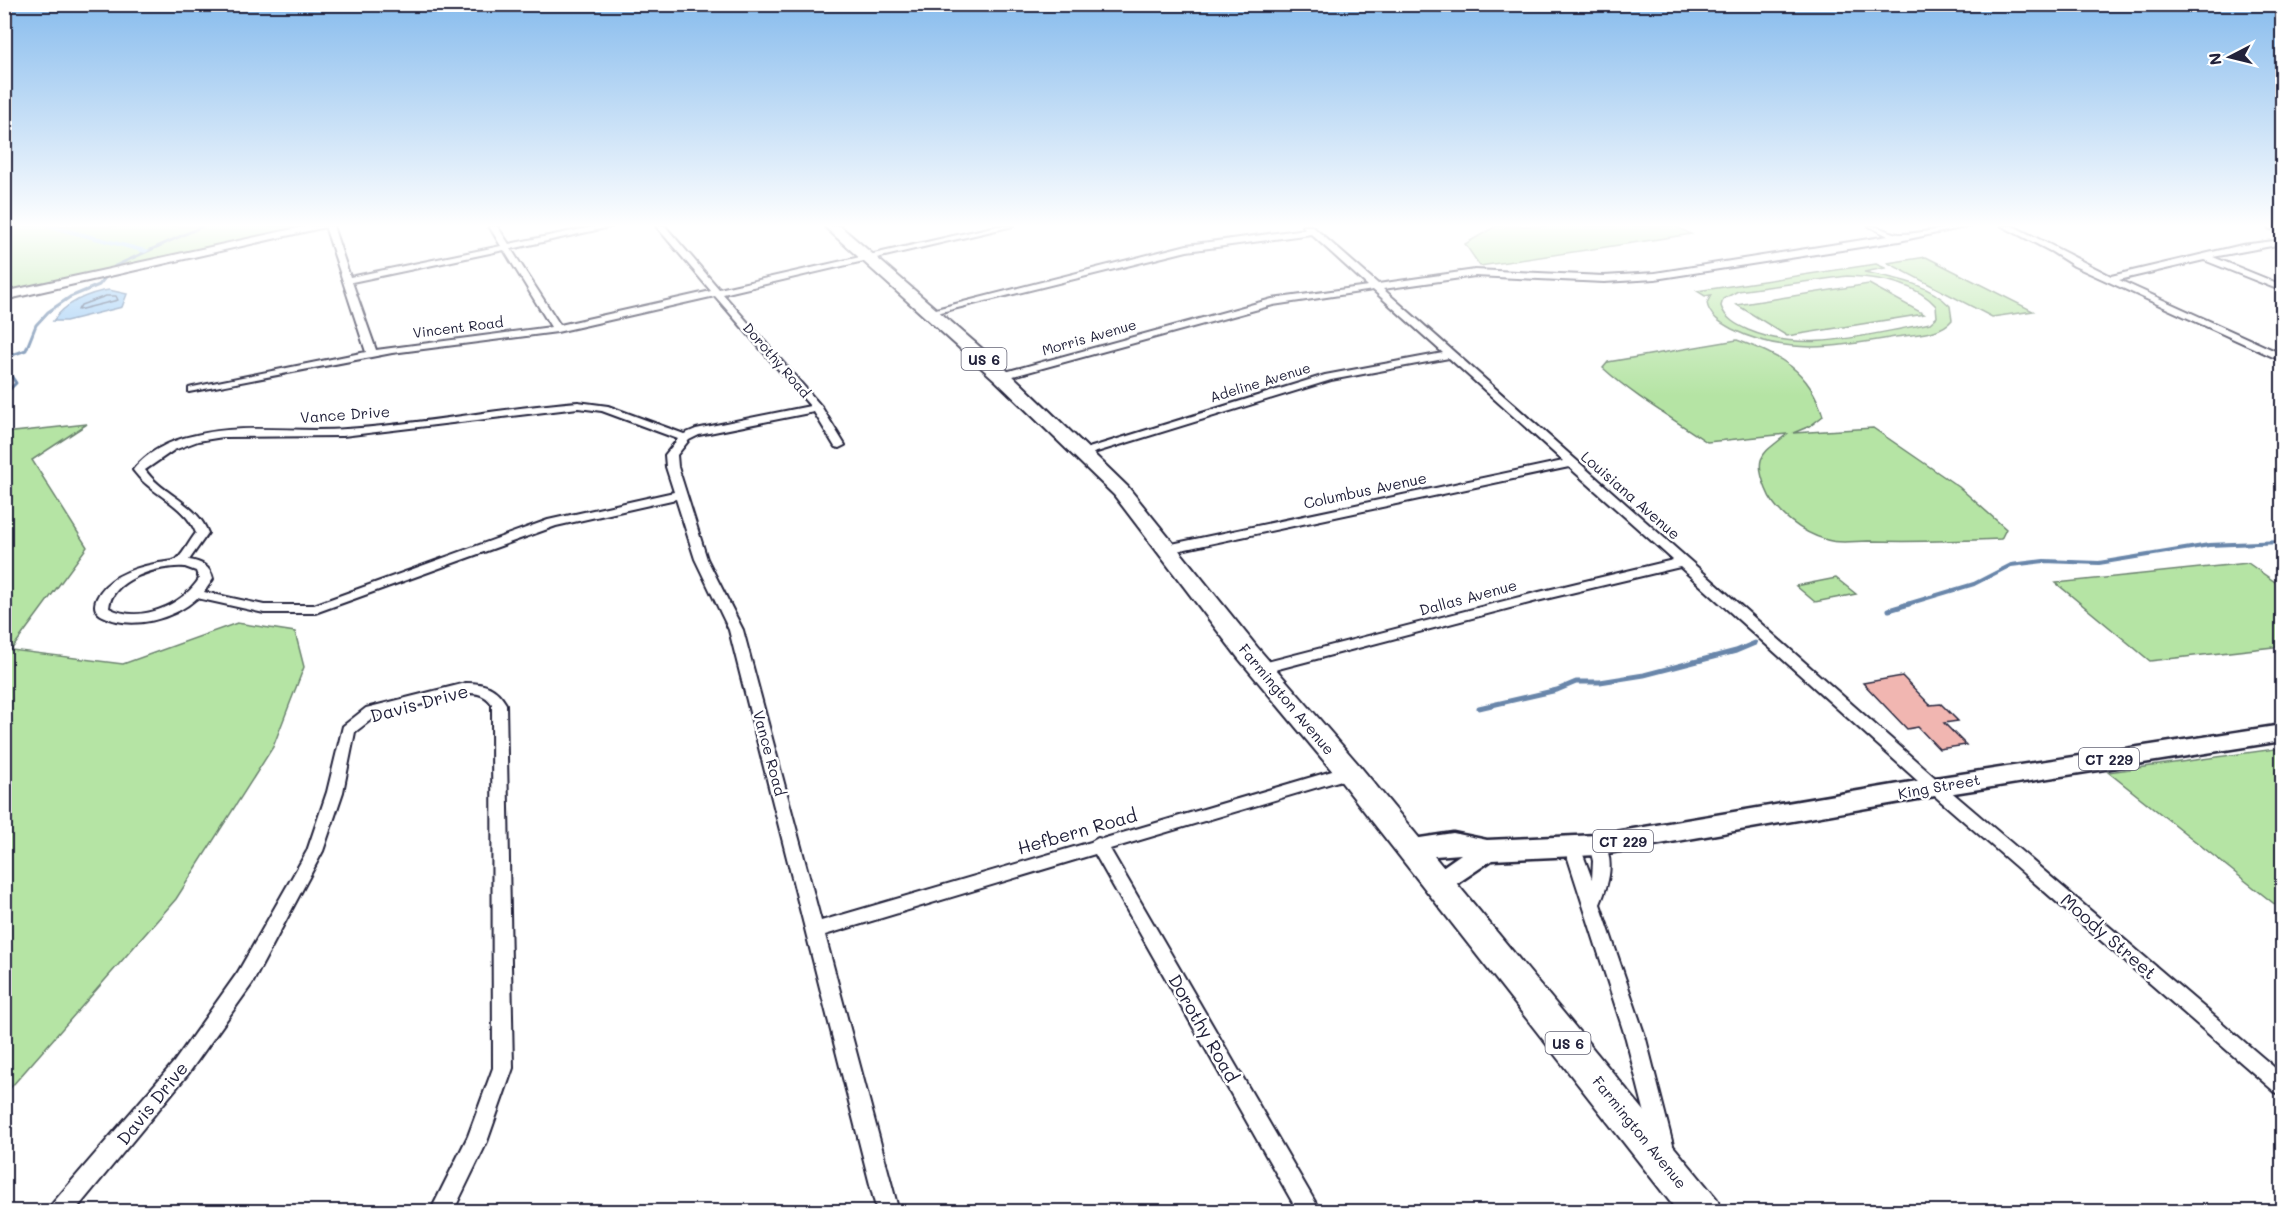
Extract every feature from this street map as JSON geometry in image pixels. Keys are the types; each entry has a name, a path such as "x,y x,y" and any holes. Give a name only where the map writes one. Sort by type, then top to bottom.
{"highway":[{"name":"Farmington Avenue","path":"895,283 1002,376 1120,491 1703,1212"}],"main road":[{"path":"4,296 63,283"},
{"name":"King Street","path":"1409,848 1453,843 1487,850 1585,845 1935,787 2283,733"},
{"path":"1437,884 1487,850"}],"street":[{"path":"348,283 372,354"},
{"path":"527,283 557,329"},
{"name":"Dorothy Road","path":"710,283 818,408 839,445"},
{"name":"Vincent Road","path":"193,390 372,354 557,329 759,283"},
{"path":"929,312 1047,283"},
{"name":"Louisiana Avenue","path":"1370,283 1935,787"},
{"name":"Morris Avenue","path":"1002,376 1252,306 1405,283"},
{"path":"2118,283 2283,358"},
{"name":"Adeline Avenue","path":"1083,453 1329,376 1450,355"},
{"name":"Vance Drive","path":"180,563 202,533 199,522 176,501 143,479 139,470 150,458 189,440 231,433 342,433 578,405 604,408 685,438"},
{"path":"685,438 708,429 818,408"},
{"name":"Vance Road","path":"685,438 671,455 680,494 701,559 736,630 888,1212"},
{"name":"Columbus Avenue","path":"1167,549 1570,463"},
{"path":"195,594 264,609 315,609 552,523 680,494"},
{"name":"Dallas Avenue","path":"1263,668 1535,597 1683,562"},
{"path":"180,563 201,567 206,572 206,579 195,594 168,610 136,618 108,616 102,610 100,603 105,594 128,577 161,566 180,563"},
{"name":"Davis Drive","path":"60,1212 182,1068 245,978 315,850 335,792 348,730 371,712 474,687 494,696 499,704 503,1068 494,1102 441,1212"},
{"name":"Hefbern Road","path":"816,930 1098,844 1349,772"},
{"name":"Moody Street","path":"1935,787 2283,1086"},
{"name":"Dorothy Road","path":"1098,844 1310,1212"},
{"path":"1585,845 1591,904 1640,1056 1668,1167"},
{"path":"1585,845 1603,866 1602,879 1591,904"}],"green space":[{"path":"5,283 55,283 5,294"},
{"path":"1752,283 1798,283 1738,291 1723,299 1721,306 1728,318 1744,328 1768,337 1789,340 1852,338 1930,323 1937,317 1936,306 1927,298 1897,283 1910,283 1941,298 1950,306 1952,320 1941,329 1926,333 1833,346 1792,346 1752,338 1728,327 1710,312 1707,303 1711,295 1705,296 1697,291"},
{"path":"1926,283 1977,283 2033,311 1992,317"},
{"path":"1869,284 1924,314 1787,336 1737,305"},
{"path":"1737,340 1767,352 1791,366 1810,387 1823,416 1810,426 1793,433 1873,428 1959,487 2006,529 2001,539 1842,542 1818,537 1799,527 1783,514 1770,498 1762,477 1760,468 1763,456 1787,434 1707,442 1641,398 1603,368 1608,362"},
{"path":"87,424 32,460 87,547 11,650 123,664 237,623 295,632 304,667 273,747 176,899 5,1094 5,433"},
{"path":"2248,563 2282,587 2282,646 2150,661 2056,583"},
{"path":"1836,578 1856,594 1815,602 1796,586"},
{"path":"2282,748 2282,910 2108,772"}],"water":[{"path":"109,290 127,294 122,307 66,321 53,321 70,304"}],"building":[{"path":"1902,676 1930,705 1941,704 1958,721 1944,723 1966,745 1939,749 1918,727 1907,729 1863,683"}],"waterway":[{"path":"4,358 26,350 36,325 48,312 70,297 101,283"},
{"path":"4,374 12,377 16,383 4,395"},
{"path":"1904,605 1974,584 2011,565 2044,561 2099,563 2209,545 2282,542"},
{"path":"1889,610 1909,604"},
{"path":"1479,708 1557,690 1576,682 1600,682 1644,675 1736,651 1755,643"}]}
